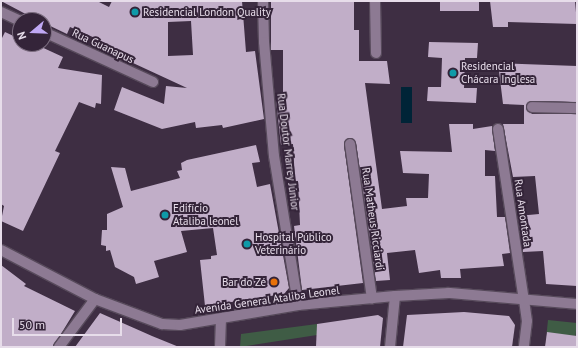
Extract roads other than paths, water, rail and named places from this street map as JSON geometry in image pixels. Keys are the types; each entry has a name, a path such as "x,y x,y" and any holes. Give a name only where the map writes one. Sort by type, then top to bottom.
{"street":[{"name":"Rua Doutor Marrey Júnior","path":"263,1 264,42 274,156 298,305"},
{"path":"375,1 376,53"},
{"path":"1,12 12,17"},
{"name":"Rua Guanapus","path":"52,36 153,82"},
{"path":"532,107 577,108"},
{"name":"Rua Amontada","path":"498,129 527,322 524,347"},
{"name":"Rua Matheus Ricciardi","path":"350,144 372,298"},
{"name":"Avenida General Ataliba Leonel","path":"1,250 95,299 162,324 180,325 221,320 298,305 395,296 449,294 577,304"},
{"path":"390,347 395,296"},
{"path":"58,347 95,299"},
{"path":"220,347 221,320"}],"water":[{"path":"401,87 412,87 412,123 401,123"}],"place":[{"name":"Residencial London Quality","path":"135,12"},
{"name":"Residencial Chácara Inglesa","path":"453,73"},
{"name":"Edifício Ataliba leonel","path":"165,215"},
{"name":"Hospital Público Veterinário","path":"247,244"},
{"name":"Bar do Zé","path":"274,282"}]}
